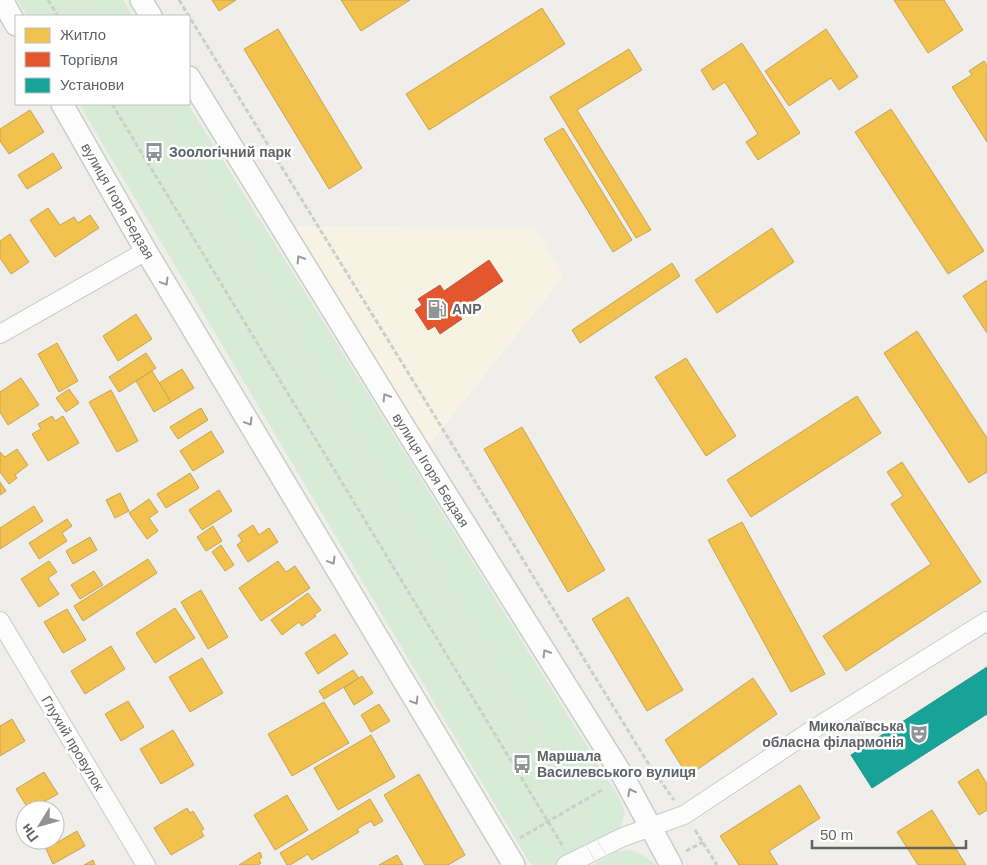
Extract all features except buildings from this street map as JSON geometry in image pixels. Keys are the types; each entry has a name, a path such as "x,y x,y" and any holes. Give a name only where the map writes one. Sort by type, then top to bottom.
{"street":[{"path":"2,0 15,23"},
{"path":"142,0 150,15"},
{"name":"вулиця Ігоря Бедзая","path":"190,79 624,778 650,827 677,859"},
{"name":"вулиця Ігоря Бедзая","path":"63,105 146,251 514,865"},
{"path":"0,334 146,251"},
{"name":"Глухий провулок","path":"0,621 146,865"},
{"path":"566,859 684,815 809,732 987,621"}],"path":[{"path":"48,0 57,15"},
{"path":"179,0 188,15"},
{"path":"190,18 648,763 675,801"},
{"path":"113,105 548,822 566,859"},
{"path":"517,840 602,790"},
{"path":"692,826 717,865"},
{"path":"677,859 703,842"}],"shaded area":[{"path":"294,226 535,228 564,276 428,446"}],"green space":[{"path":"17,0 123,0 132,15 26,15"},
{"path":"80,105 189,105 620,799 625,813 618,834 566,865 533,865 528,860"},
{"path":"631,850 646,857 656,865 593,865 616,852"}],"tram line":[{"path":"77,0 86,15"},
{"path":"92,0 101,15"},
{"path":"140,105 598,865"},
{"path":"156,105 612,865"}],"place":[{"name":"Зоологічний парк","path":"154,152"},
{"name":"ANP","path":"437,309"},
{"name":"Миколаївська обласна філармонія","path":"919,734"},
{"name":"Маршала Василевського вулиця","path":"522,764"}]}
